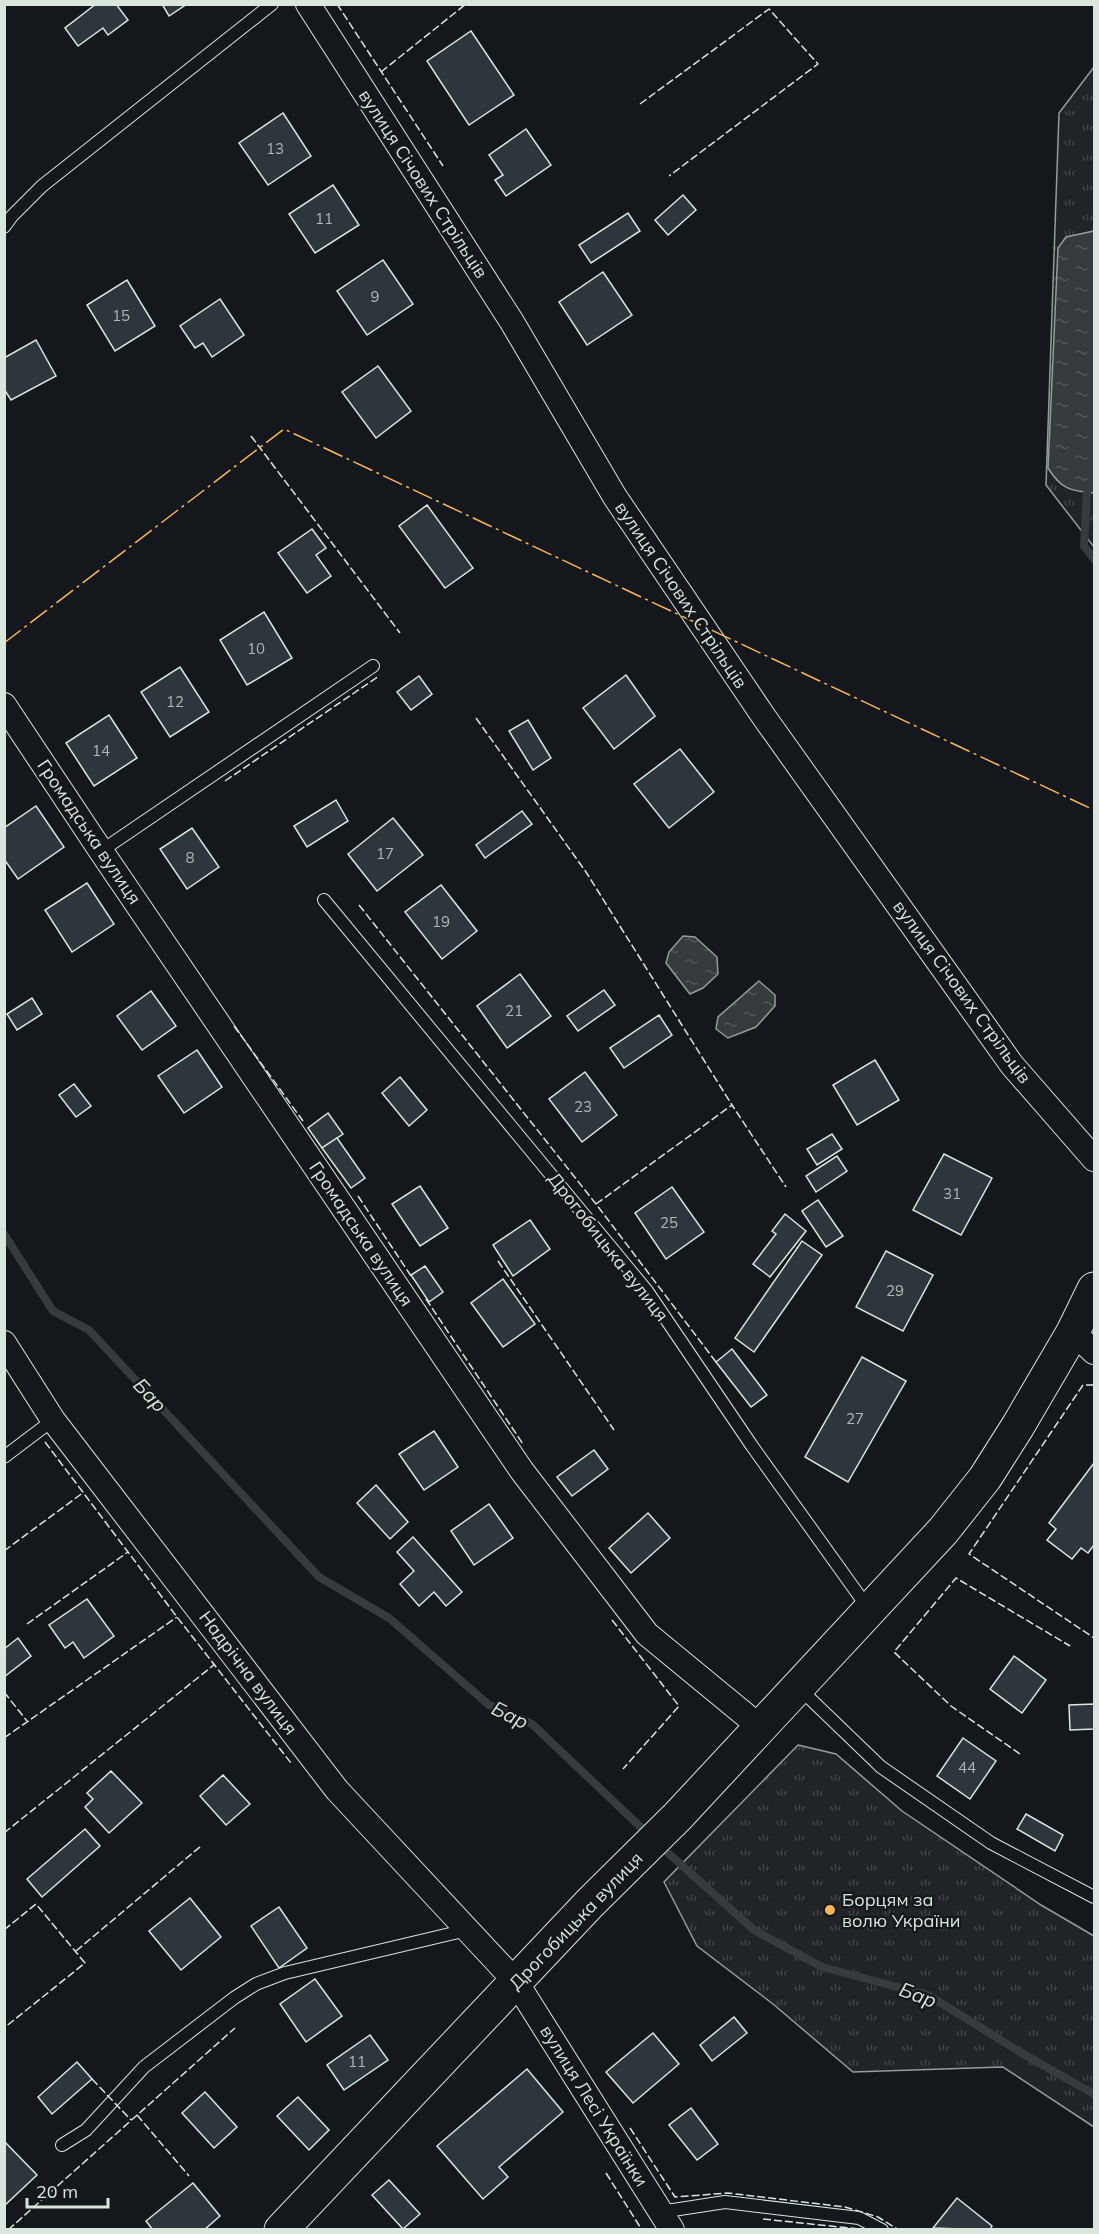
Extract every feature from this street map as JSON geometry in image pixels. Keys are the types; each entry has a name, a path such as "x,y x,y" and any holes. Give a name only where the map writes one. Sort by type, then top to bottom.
{"main road":[{"name":"Дрогобицька вулиця","path":"281,2229 591,1903 678,1816 943,1531 985,1478 1084,1342 1095,1289"}],"street":[{"name":"вулиця Січових Стрільців","path":"308,4 512,322 615,497 758,708 1012,1065 1095,1159"},
{"name":"Громадська вулиця","path":"4,705 522,1471 647,1634 760,1727"},
{"name":"Надрічна вулиця","path":"4,1343 53,1420 337,1791 516,1982"},
{"name":"вулиця Лесі Українки","path":"516,1982 666,2221"}],"lane":[{"path":"4,227 42,186 272,4"},
{"path":"101,851 373,666"},
{"name":"Дрогобицька вулиця","path":"324,900 647,1291 752,1446 870,1611"},
{"path":"4,1457 53,1420"},
{"path":"799,1688 881,1767 991,1843 1095,1897"},
{"path":"62,2145 87,2130 144,2067 256,1984 285,1973 467,1930"},
{"path":"666,2221 725,2202 859,2218 882,2229"}],"green space":[{"path":"1094,67 1094,547 1046,485 1059,113"},
{"path":"798,1745 836,1754 902,1811 1041,1905 1094,1936 1094,2127 1003,2067 853,2072 773,2004 697,1946 664,1882"}],"water":[{"path":"1094,231 1094,493 1067,488 1048,468 1058,248 1066,237"},
{"path":"683,936 695,937 717,957 718,974 703,988 690,994 666,963 669,952"},
{"path":"759,981 775,995 775,1006 756,1027 728,1038 716,1029 718,1017"}],"building":[{"path":"96,4 116,4 128,20 108,35 103,28 78,46 65,28"},
{"path":"162,4 187,4 169,16"},
{"path":"471,31 514,95 469,125 427,61"},
{"path":"283,113 311,156 268,185 239,143"},
{"path":"526,129 551,165 506,196 495,180 503,175 489,155"},
{"path":"333,185 359,225 315,253 289,214"},
{"path":"683,195 696,210 668,235 655,220"},
{"path":"628,213 640,231 591,263 579,245"},
{"path":"383,260 413,304 367,335 337,291"},
{"path":"603,272 632,315 587,345 559,302"},
{"path":"127,280 155,326 115,351 87,305"},
{"path":"220,299 244,335 212,357 203,343 195,348 180,326"},
{"path":"36,340 56,376 11,400 4,389 4,358"},
{"path":"378,366 411,411 376,438 342,392"},
{"path":"427,505 473,568 445,588 399,526"},
{"path":"312,529 326,548 316,555 331,576 307,593 278,553"},
{"path":"264,612 292,658 247,685 220,640"},
{"path":"180,667 209,712 170,737 141,692"},
{"path":"626,675 655,716 614,749 583,708"},
{"path":"419,676 432,694 411,710 397,692"},
{"path":"109,715 137,758 94,786 66,743"},
{"path":"528,720 551,758 533,770 509,731"},
{"path":"680,749 714,792 669,828 634,784"},
{"path":"336,800 348,821 307,847 294,826"},
{"path":"36,806 64,847 18,879 4,859 4,828"},
{"path":"522,811 532,824 485,858 476,845"},
{"path":"393,818 423,855 377,891 348,854"},
{"path":"192,828 219,867 187,889 160,849"},
{"path":"87,883 114,924 72,952 45,910"},
{"path":"441,885 477,931 442,959 405,912"},
{"path":"520,974 551,1016 507,1048 477,1006"},
{"path":"604,990 615,1005 578,1031 567,1016"},
{"path":"151,991 176,1026 142,1050 117,1016"},
{"path":"32,998 42,1014 17,1030 7,1014"},
{"path":"659,1015 672,1035 624,1068 610,1048"},
{"path":"197,1050 222,1087 184,1113 158,1076"},
{"path":"875,1060 899,1100 857,1125 833,1085"},
{"path":"585,1072 617,1115 582,1142 549,1099"},
{"path":"400,1077 427,1110 409,1126 382,1093"},
{"path":"74,1084 91,1106 76,1117 59,1095"},
{"path":"328,1113 343,1134 322,1148 308,1128"},
{"path":"832,1134 842,1149 817,1165 807,1149"},
{"path":"337,1138 365,1178 351,1188 322,1148"},
{"path":"944,1154 992,1178 961,1235 913,1210"},
{"path":"837,1156 847,1171 816,1192 806,1176"},
{"path":"420,1186 448,1228 420,1246 392,1204"},
{"path":"672,1187 704,1232 666,1259 635,1213"},
{"path":"818,1200 843,1236 826,1247 802,1211"},
{"path":"785,1214 806,1231 770,1277 753,1264 776,1234 772,1231"},
{"path":"530,1220 550,1249 513,1276 493,1245"},
{"path":"802,1241 822,1255 754,1352 735,1338"},
{"path":"886,1251 933,1275 903,1331 856,1307"},
{"path":"425,1266 443,1292 429,1302 411,1275"},
{"path":"503,1279 535,1324 503,1347 471,1303"},
{"path":"732,1349 767,1395 751,1407 716,1362"},
{"path":"862,1357 906,1381 848,1482 805,1457"},
{"path":"434,1431 458,1467 424,1490 399,1454"},
{"path":"594,1450 608,1469 572,1496 557,1477"},
{"path":"1094,1463 1094,1545 1088,1553 1081,1548 1072,1559 1047,1540 1056,1529 1049,1523"},
{"path":"376,1485 408,1522 390,1539 357,1503"},
{"path":"489,1504 513,1538 474,1565 451,1531"},
{"path":"648,1513 670,1538 631,1573 609,1548"},
{"path":"413,1537 462,1592 446,1606 434,1592 419,1606 400,1584 414,1571 397,1552"},
{"path":"87,1599 114,1636 84,1658 73,1642 65,1648 49,1625"},
{"path":"18,1638 31,1656 4,1677 4,1649"},
{"path":"1014,1656 1046,1680 1022,1713 990,1689"},
{"path":"1094,1704 1094,1729 1070,1730 1069,1705"},
{"path":"963,1738 996,1761 970,1799 937,1776"},
{"path":"111,1771 142,1803 109,1833 85,1807 93,1799 87,1793"},
{"path":"223,1775 250,1804 226,1825 200,1796"},
{"path":"1026,1814 1063,1835 1055,1851 1017,1829"},
{"path":"85,1829 100,1846 42,1897 27,1879"},
{"path":"190,1898 221,1937 181,1970 149,1931"},
{"path":"279,1907 307,1948 279,1968 251,1926"},
{"path":"315,1979 342,2016 306,2042 280,2004"},
{"path":"734,2017 747,2033 712,2061 700,2045"},
{"path":"653,2033 679,2064 633,2103 606,2072"},
{"path":"370,2035 388,2060 344,2090 327,2065"},
{"path":"77,2062 92,2079 52,2114 38,2097"},
{"path":"527,2069 563,2112 499,2167 508,2177 483,2199 437,2146"},
{"path":"205,2092 237,2127 214,2148 182,2113"},
{"path":"298,2097 329,2130 309,2150 277,2116"},
{"path":"691,2108 718,2144 697,2160 669,2125"},
{"path":"4,2141 37,2175 4,2206"},
{"path":"389,2180 420,2214 403,2229 372,2195"},
{"path":"193,2183 220,2216 204,2230 153,2230 146,2221"},
{"path":"957,2198 992,2226 990,2230 933,2228"}],"waterway":[{"path":"1087,492 1084,546 1094,559"},
{"name":"Бар","path":"4,1234 53,1311 89,1330 319,1577 389,1618 489,1705 532,1724 649,1835"},
{"name":"Бар","path":"658,1844 754,1930 822,1967 928,1995 1025,2055 1094,2094"}],"fence":[{"path":"337,4 443,166"},
{"path":"381,72 466,4"},
{"path":"640,104 769,9 818,64 669,176"},
{"path":"251,436 400,633"},
{"path":"225,781 379,676"},
{"path":"476,718 586,872 732,1105"},
{"path":"359,905 596,1204 716,1362"},
{"path":"234,1026 303,1121"},
{"path":"596,1204 732,1105 786,1187"},
{"path":"358,1196 413,1279"},
{"path":"498,1261 614,1430"},
{"path":"426,1299 523,1444"},
{"path":"1094,1385 1083,1385 969,1554 1094,1638"},
{"path":"45,1442 291,1763"},
{"path":"4,1551 84,1492"},
{"path":"27,1624 128,1552"},
{"path":"1020,1754 951,1706 894,1652 956,1578 1070,1646"},
{"path":"4,1738 177,1617"},
{"path":"612,1620 679,1706 623,1769"},
{"path":"4,1833 215,1664"},
{"path":"4,1692 27,1721"},
{"path":"76,1951 201,1846"},
{"path":"4,1930 36,1904 85,1963 4,2028"},
{"path":"8,2230 235,2028"},
{"path":"92,2079 131,2120"},
{"path":"137,2115 189,2176"},
{"path":"630,2128 675,2197 728,2193 845,2207 878,2217 899,2230"},
{"path":"606,2173 642,2230"},
{"path":"763,2219 859,2229"}],"power":[{"path":"4,643 284,429 1094,810"}],"place":[{"name":"Борцям за волю України","path":"830,1910"}]}
